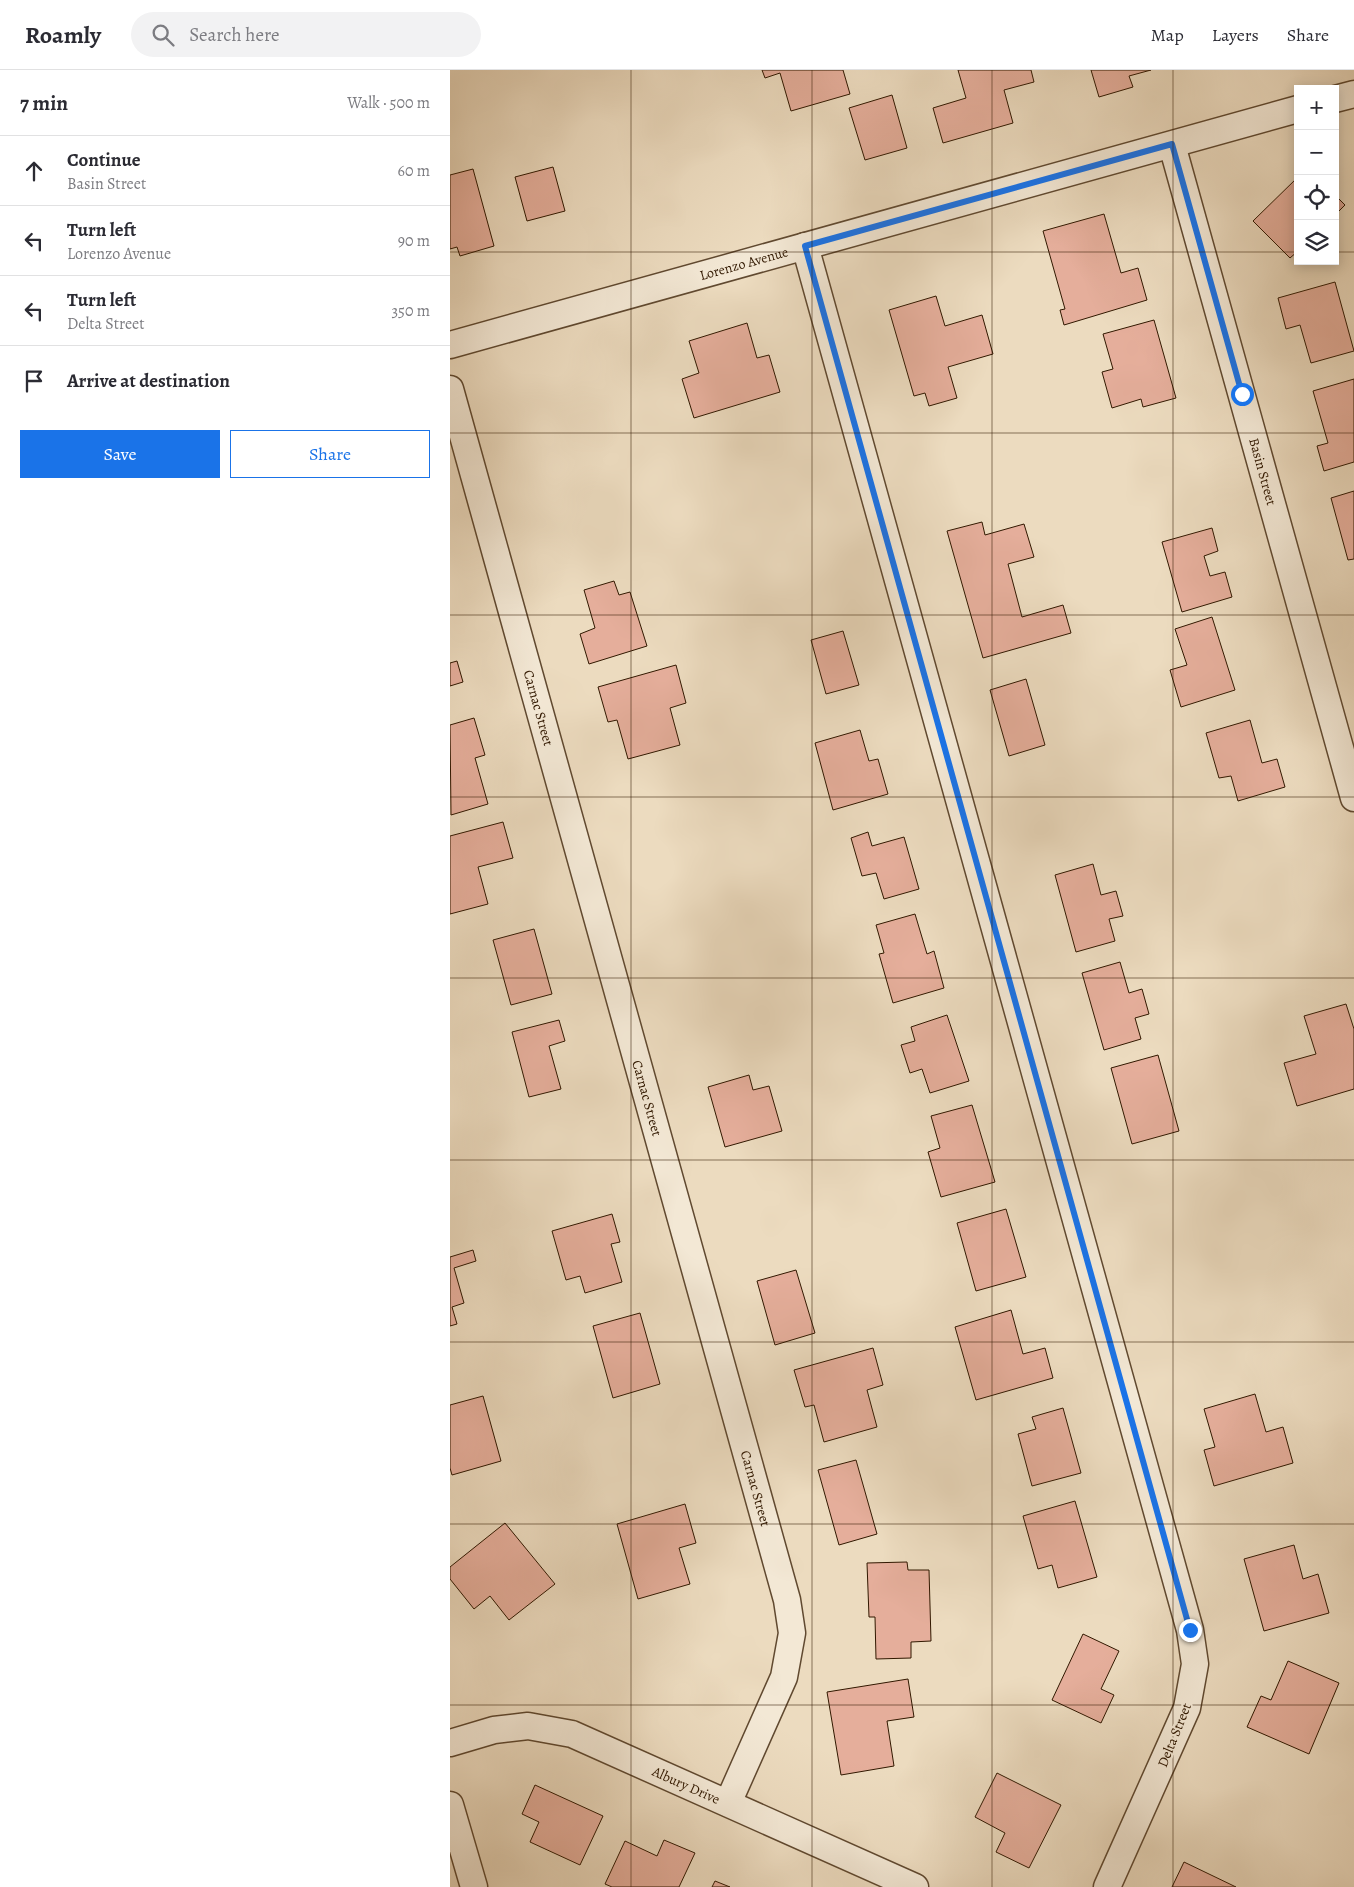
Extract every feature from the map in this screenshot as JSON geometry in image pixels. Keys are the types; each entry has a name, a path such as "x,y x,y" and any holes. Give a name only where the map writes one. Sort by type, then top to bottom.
{"street":[{"path":"1339,98 1354,94"},
{"name":"Lorenzo Avenue","path":"450,345 1294,110"},
{"name":"Basin Street","path":"1172,144 1354,798"},
{"name":"Delta Street","path":"805,246 1190,1630 1195,1664 1187,1708 1107,1887"},
{"name":"Carnac Street","path":"450,389 787,1600 792,1633 784,1676 728,1803"},
{"name":"Albury Drive","path":"450,1743 494,1730 528,1726 572,1734 915,1887"},
{"path":"450,1805 474,1887"}],"building":[{"path":"762,70 843,70 850,94 791,111 780,73 765,78"},
{"path":"958,70 1031,70 1034,82 1004,90 1013,123 943,143 933,108 966,98"},
{"path":"1091,70 1151,70 1129,76 1133,87 1099,97"},
{"path":"892,95 907,148 865,160 849,108"},
{"path":"553,167 565,211 527,221 515,177"},
{"path":"473,169 494,246 460,256 457,247 450,249 450,175"},
{"path":"1294,181 1294,254 1290,258 1253,221"},
{"path":"1339,199 1345,205 1339,211"},
{"path":"1104,214 1121,273 1138,268 1147,300 1064,325 1060,310 1065,309 1043,231"},
{"path":"1335,282 1354,351 1311,363 1300,325 1286,329 1278,298"},
{"path":"936,296 945,326 982,315 993,354 948,367 957,398 929,406 925,393 914,396 889,310"},
{"path":"1154,320 1176,398 1143,407 1141,399 1112,408 1102,372 1113,369 1103,334"},
{"path":"747,323 757,358 769,355 780,392 694,418 682,379 699,373 689,341"},
{"path":"1354,379 1354,462 1324,471 1317,446 1328,443 1313,391"},
{"path":"1354,491 1354,559 1348,560 1331,498"},
{"path":"982,522 985,535 1024,524 1034,557 1008,564 1022,617 1063,605 1071,633 983,658 947,531"},
{"path":"1212,528 1218,551 1204,556 1210,576 1225,572 1232,597 1182,612 1162,542"},
{"path":"614,581 619,595 630,592 647,646 589,664 580,634 595,628 584,590"},
{"path":"1212,617 1235,690 1181,707 1170,670 1187,665 1175,629"},
{"path":"843,631 859,685 826,694 811,640"},
{"path":"457,661 463,682 450,686 450,663"},
{"path":"676,665 686,703 670,708 680,745 628,759 617,720 608,722 598,687"},
{"path":"1026,679 1045,745 1009,756 990,690"},
{"path":"474,718 485,755 475,758 488,804 451,815 450,725"},
{"path":"1250,720 1262,763 1277,759 1285,787 1238,801 1231,776 1219,778 1206,733"},
{"path":"860,730 869,761 878,759 888,794 833,810 815,743"},
{"path":"503,822 513,858 478,867 488,904 450,914 450,836"},
{"path":"868,832 872,846 904,837 919,889 884,899 876,873 862,876 851,838"},
{"path":"1093,864 1101,895 1116,891 1123,916 1109,919 1115,941 1076,952 1055,875"},
{"path":"915,914 927,954 934,951 944,988 893,1003 879,954 884,953 876,925"},
{"path":"534,929 552,994 511,1005 493,940"},
{"path":"1120,962 1129,993 1142,989 1149,1014 1135,1018 1141,1039 1104,1050 1082,973"},
{"path":"1346,1004 1354,1029 1354,1089 1297,1106 1284,1063 1316,1054 1304,1016"},
{"path":"947,1015 969,1081 930,1093 922,1069 910,1073 901,1045 915,1041 911,1027"},
{"path":"559,1020 565,1041 549,1046 561,1089 529,1097 512,1032"},
{"path":"1158,1055 1179,1131 1132,1144 1111,1068"},
{"path":"749,1075 753,1090 769,1086 782,1131 725,1147 708,1087"},
{"path":"972,1105 995,1182 941,1197 928,1152 940,1148 931,1116"},
{"path":"1006,1209 1026,1277 976,1291 957,1223"},
{"path":"612,1214 620,1242 611,1244 622,1282 585,1293 580,1276 566,1280 552,1231"},
{"path":"473,1250 476,1261 454,1268 464,1303 452,1307 457,1324 450,1326 450,1257"},
{"path":"796,1270 815,1333 775,1345 757,1281"},
{"path":"1011,1310 1023,1354 1045,1348 1053,1378 976,1400 955,1327"},
{"path":"640,1313 660,1384 613,1398 593,1326"},
{"path":"873,1348 883,1385 867,1390 877,1427 824,1442 814,1405 805,1407 794,1370"},
{"path":"1255,1394 1266,1432 1283,1427 1293,1463 1214,1486 1204,1450 1215,1447 1204,1409"},
{"path":"483,1396 501,1461 452,1475 450,1468 450,1405"},
{"path":"1063,1408 1081,1473 1032,1486 1018,1434 1036,1429 1032,1417"},
{"path":"856,1460 877,1534 839,1545 818,1470"},
{"path":"1075,1501 1097,1577 1058,1588 1052,1565 1038,1569 1023,1516"},
{"path":"685,1504 696,1543 679,1548 690,1584 638,1599 617,1524"},
{"path":"505,1523 555,1584 509,1620 490,1596 474,1609 450,1579 450,1567"},
{"path":"1294,1545 1303,1579 1318,1574 1329,1613 1264,1631 1244,1559"},
{"path":"907,1562 908,1570 929,1570 931,1641 911,1642 911,1658 876,1659 875,1617 869,1617 867,1563"},
{"path":"1083,1634 1119,1651 1101,1689 1114,1695 1101,1723 1052,1700"},
{"path":"1288,1661 1339,1683 1309,1754 1247,1727 1261,1696 1271,1700"},
{"path":"908,1679 914,1717 887,1721 894,1766 841,1775 827,1692"},
{"path":"997,1773 1061,1805 1029,1868 996,1852 1005,1833 975,1817"},
{"path":"535,1785 603,1816 580,1865 530,1842 539,1822 522,1814"},
{"path":"664,1840 695,1853 679,1887 612,1887 605,1884 625,1841 657,1856"},
{"path":"1184,1862 1236,1887 1172,1887"},
{"path":"715,1881 730,1887 712,1887"}],"route":[{"path":"1190,1630 805,246 1172,144 1242,394"}]}
